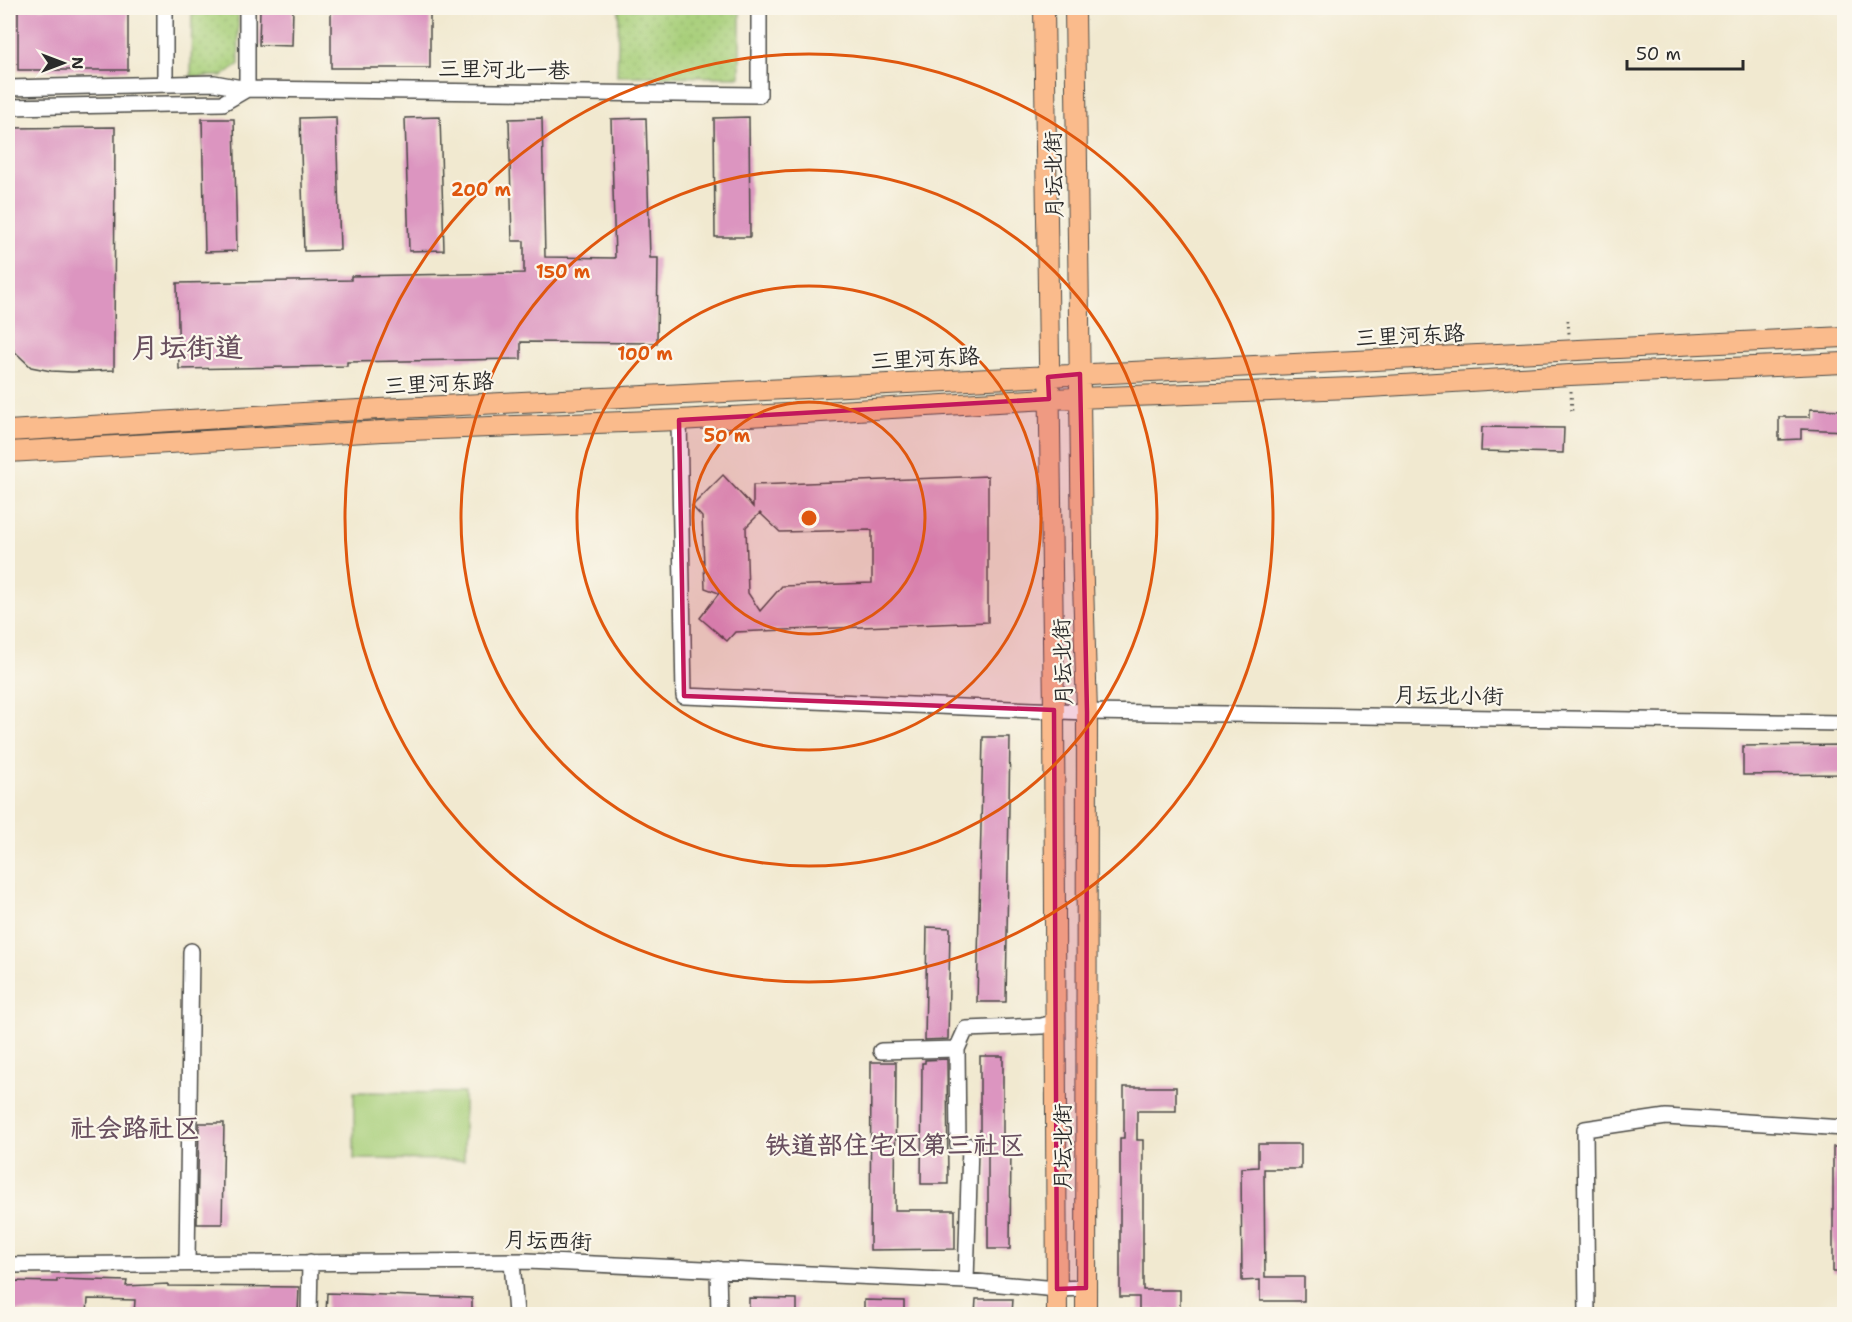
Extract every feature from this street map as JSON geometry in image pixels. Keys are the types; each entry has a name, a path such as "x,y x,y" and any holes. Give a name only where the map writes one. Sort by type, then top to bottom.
{"main road":[{"name":"月坛北街","path":"1044,8 1054,710 1058,1314"},
{"name":"月坛北街","path":"1075,8 1087,712 1086,1314"},
{"name":"三里河东路","path":"8,431 319,412 1845,337"},
{"name":"三里河东路","path":"8,452 383,431 679,420 1049,399 1352,388 1570,375 1845,363"}],"street":[{"path":"165,8 165,84"},
{"path":"247,8 248,89"},
{"name":"三里河北一巷","path":"8,88 214,83 248,89 759,95 759,8"},
{"name":"三里河北一巷","path":"8,107 223,103 248,89"},
{"name":"月坛北小街","path":"679,420 684,696 1087,712 1845,723"},
{"path":"187,1263 191,951"},
{"path":"966,1281 970,1146 958,1145 957,1049 966,1029 1042,1026 1056,1022"},
{"path":"881,1051 957,1049"},
{"path":"1587,1314 1585,1129 1666,1117 1845,1128"},
{"path":"512,1261 516,1314"},
{"name":"月坛西街","path":"8,1264 512,1261 966,1281 1058,1289 1086,1288"},
{"path":"309,1314 310,1262"},
{"path":"718,1269 719,1314"}],"highlighted area":[{"path":"1080,374 1087,712 1086,1288 1057,1289 1054,710 684,696 679,420 1049,399 1048,377"}],"green space":[{"path":"192,8 238,8 239,65 222,76 191,77"},
{"path":"619,8 740,8 740,77 617,76"},
{"path":"354,1092 464,1093 464,1160 354,1159"}],"building":[{"path":"18,8 128,8 128,70 18,70"},
{"path":"260,8 293,8 292,46 259,45"},
{"path":"331,8 430,8 430,68 331,68"},
{"path":"336,117 340,250 304,251 300,118"},
{"path":"440,117 444,250 409,251 405,118"},
{"path":"749,117 750,237 715,237 714,118"},
{"path":"542,118 545,257 615,258 611,119 646,118 650,258 658,258 657,343 521,342 521,359 347,362 347,366 179,369 177,283 351,280 351,276 524,273 524,241 512,241 509,119"},
{"path":"202,119 234,119 237,251 205,252"},
{"path":"115,127 114,370 72,372 31,367 14,351 8,334 10,128"},
{"path":"1810,409 1845,410 1845,431 1801,429 1801,439 1779,440 1779,417 1810,417"},
{"path":"1482,427 1564,428 1563,453 1481,451"},
{"path":"723,475 753,507 753,485 988,476 988,622 735,632 727,641 700,618 719,593 705,588 702,517 692,506","holes":["760,513 780,532 872,530 872,583 782,586 760,611 748,593 746,527"]},
{"path":"983,737 1010,737 1006,1002 977,1002"},
{"path":"1845,745 1845,774 1743,775 1743,746"},
{"path":"927,927 950,928 948,1039 925,1040"},
{"path":"980,1056 1003,1056 1003,1144 1011,1144 1010,1249 988,1249 988,1149 980,1149"},
{"path":"947,1059 948,1184 921,1184 922,1063 925,1063 925,1060"},
{"path":"871,1062 896,1062 895,1210 955,1210 955,1249 870,1250"},
{"path":"1124,1087 1176,1087 1176,1111 1137,1111 1137,1140 1143,1140 1143,1290 1180,1290 1180,1310 1139,1310 1139,1297 1120,1297 1120,1138 1124,1138"},
{"path":"199,1123 224,1123 222,1224 197,1224"},
{"path":"1258,1144 1301,1144 1301,1169 1264,1169 1265,1277 1304,1277 1304,1301 1260,1301 1260,1280 1242,1281 1241,1168 1258,1167"},
{"path":"1833,1147 1845,1147 1845,1272 1833,1272"},
{"path":"57,1279 127,1281 126,1286 168,1284 168,1286 299,1287 298,1314 134,1314 135,1300 88,1299 87,1314 8,1311 8,1281 57,1282"},
{"path":"327,1293 472,1298 472,1314 326,1314"},
{"path":"749,1298 797,1299 797,1314 749,1314"},
{"path":"976,1299 1013,1299 1012,1314 975,1314"},
{"path":"864,1300 904,1301 904,1314 864,1314"}],"district":[{"name":"月坛街道","path":"187,347"},
{"name":"社会路社区","path":"135,1128"},
{"name":"铁道部住宅区第三社区","path":"895,1145"}]}
